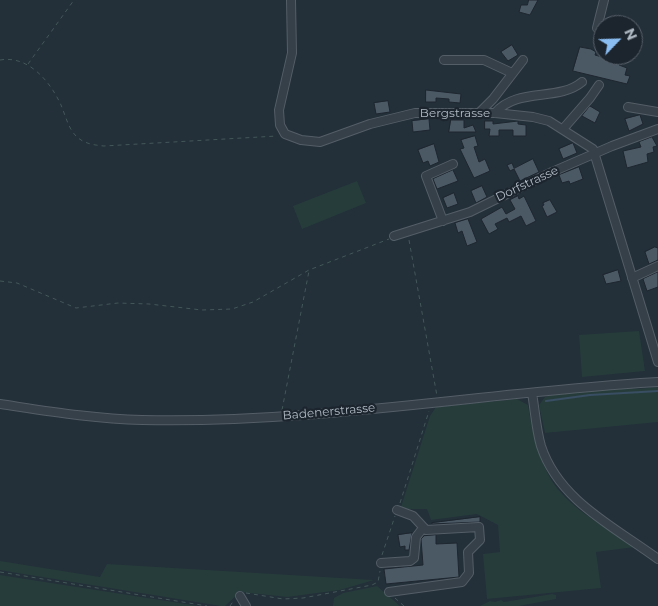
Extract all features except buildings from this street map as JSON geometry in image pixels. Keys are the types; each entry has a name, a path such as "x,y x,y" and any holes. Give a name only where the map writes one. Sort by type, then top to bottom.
{"street":[{"path":"285,134 280,125 279,110 292,54 291,0"},
{"path":"600,15 604,0"},
{"path":"444,60 484,60 512,73"},
{"path":"479,113 494,99 523,60"},
{"path":"495,113 501,106 515,100 541,93 568,91 582,82"},
{"path":"563,128 599,85"},
{"path":"628,107 658,112"},
{"name":"Bergstrasse","path":"285,134 301,140 320,142 370,124 415,113 495,113 533,117 548,121 563,128 596,153"},
{"name":"Dorfstrasse","path":"394,236 470,212 596,153 658,130"},
{"path":"596,153 632,278 655,340 658,362"},
{"path":"443,221 426,176 454,164"},
{"path":"632,278 658,266"},
{"name":"Badenerstrasse","path":"0,404 79,416 142,420 231,419 435,403 658,382"},
{"path":"532,393 541,446 562,486 593,514 658,559"},
{"path":"389,592 462,582 467,579 469,573 468,552 480,540 479,527 426,530 414,516 397,510"},
{"path":"381,563 410,561 414,558 416,537 423,528"},
{"path":"240,596 246,606"}],"path":[{"path":"28,65 74,0"},
{"path":"0,60 15,59 28,65 52,89 75,135 83,142 104,146 190,142 285,134"},
{"path":"230,606 240,596 250,593 283,599 303,598 372,585 378,582 381,563 397,510 435,403 408,232"},
{"path":"0,281 17,283 76,308 118,303 149,304 202,310 232,309 253,302 309,270 394,236"},
{"path":"281,416 309,270"},
{"path":"0,572 207,606"}],"green space":[{"path":"357,181 366,203 302,229 293,206"},
{"path":"639,331 645,371 582,377 579,335"},
{"path":"658,387 658,422 545,433 539,405 545,397 554,394"},
{"path":"517,399 528,405 534,437 541,459 557,488 584,513 635,547 596,552 601,588 487,599 483,554 500,552 498,525 477,514 431,520 427,509 402,509 401,507 430,416 436,407"},
{"path":"0,561 100,577 107,564 374,580 340,590 287,597 240,592 225,606 221,606 0,570"},
{"path":"0,575 199,606 0,606"},
{"path":"377,586 400,606 333,606 334,598 343,593"},
{"path":"552,594 556,595 556,599 519,606 480,606 490,601 501,600 504,602"}],"waterway":[{"path":"546,401 590,395 658,391"}]}
